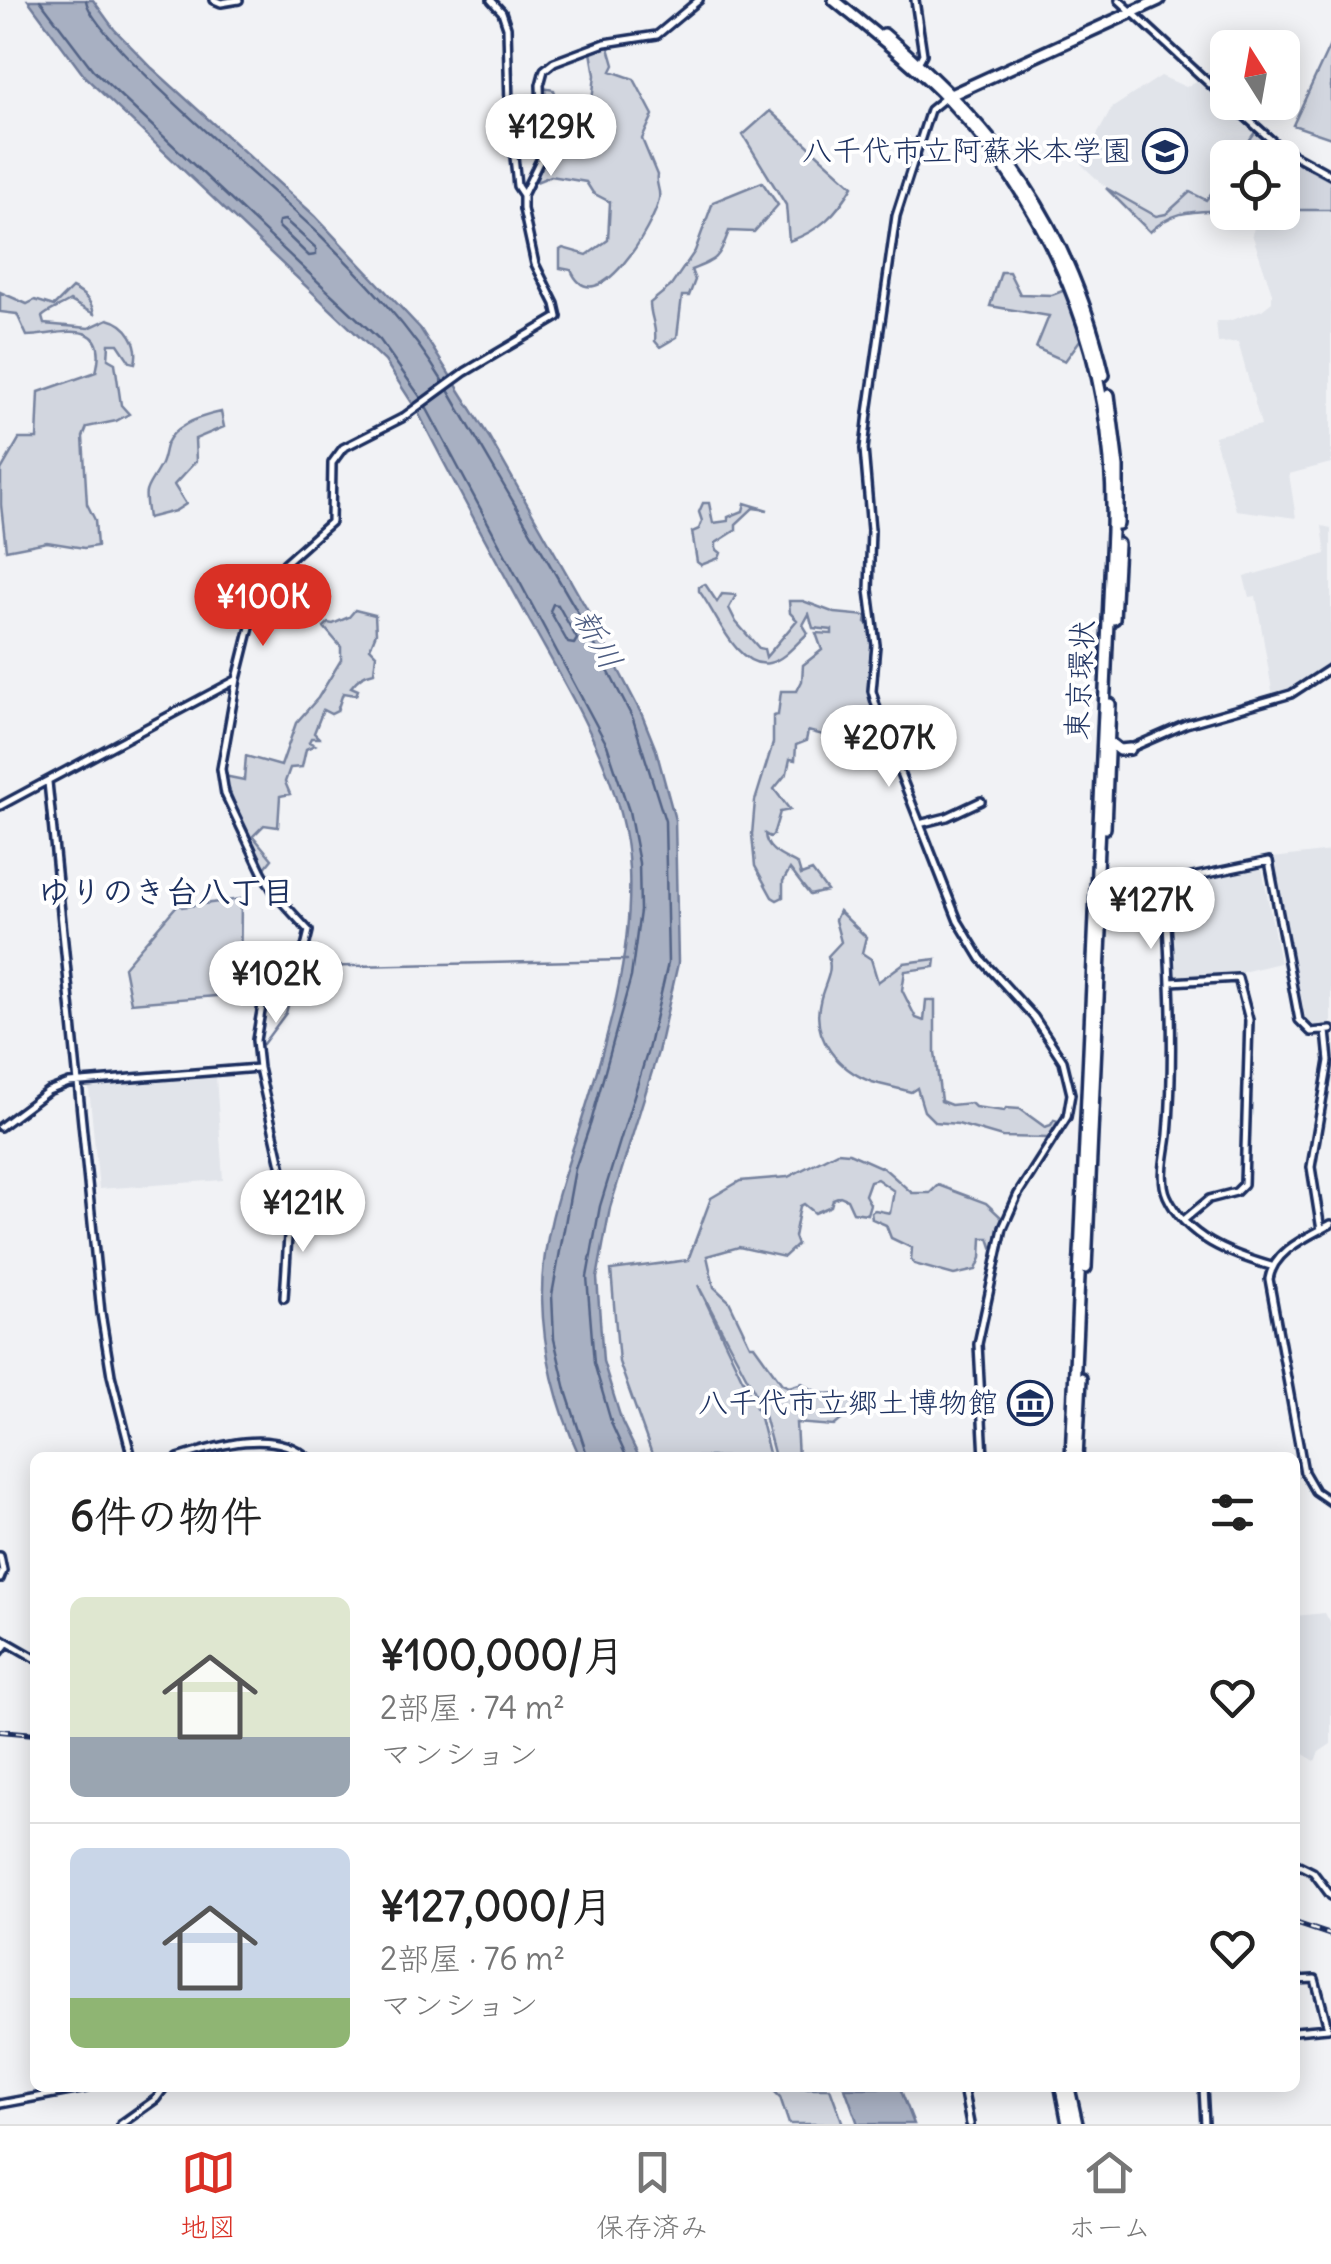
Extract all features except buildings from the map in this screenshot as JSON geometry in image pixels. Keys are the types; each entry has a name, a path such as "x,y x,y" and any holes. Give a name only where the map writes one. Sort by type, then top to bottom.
{"main road":[{"name":"東京環状","path":"834,0 949,96 1006,170 1044,229 1078,306 1099,379 1108,432 1113,490 1105,761 1074,1452"},
{"name":"東京環状","path":"844,0 918,63 993,140 1041,211 1083,302 1114,421 1119,485 1105,761"},
{"path":"949,96 1158,0"},
{"path":"1109,740 1118,750 1130,749"},
{"path":"1061,2092 1068,2124"},
{"path":"1070,2092 1076,2124"}],"street":[{"path":"214,0 240,0"},
{"path":"491,0 506,22 509,106 517,186 523,195"},
{"path":"284,1298 290,1206 256,1040 263,1000 303,954 310,931 275,894 237,823 222,785 221,769 250,627 285,563 331,522 335,458 349,444 409,413 462,374 558,316 535,264 522,209 523,195 544,154 540,85 544,70 554,62 605,43 658,35 699,0"},
{"path":"914,0 923,54 918,63"},
{"path":"1118,0 1210,85"},
{"path":"949,96 935,104 928,115 896,216 864,448 871,530 870,590 876,636 872,692 882,726 970,942 1034,1017 1063,1061 1071,1094 1067,1116 1018,1194 1000,1242 978,1344 984,1452"},
{"path":"1248,120 1278,146 1331,175"},
{"path":"1105,761 1186,724 1291,694 1331,668"},
{"path":"0,806 237,680"},
{"path":"48,782 101,1312 111,1375 130,1452"},
{"path":"922,823 980,801"},
{"path":"1271,1266 1215,1247 1168,1199 1163,1183 1172,1093 1165,890 1168,882 1269,861 1299,1020 1306,1030 1328,1031 1328,1069 1311,1166 1321,1230"},
{"path":"1171,982 1238,978 1248,1016 1244,1184 1236,1192 1209,1200 1185,1219"},
{"path":"0,1127 48,1091 78,1082 259,1068"},
{"path":"1331,1224 1271,1266 1270,1288 1304,1472 1315,1491 1331,1502"},
{"path":"200,1452 244,1440 299,1452"},
{"path":"0,1556 0,1579"},
{"path":"0,1652 3,1641 30,1655"},
{"path":"1300,1866 1312,1872 1331,1896"},
{"path":"1300,1980 1316,1978 1329,2028 1300,2031"},
{"path":"0,2104 64,2092"},
{"path":"121,2124 161,2092"},
{"path":"964,2092 970,2124"},
{"path":"1203,2092 1205,2124"}],"shaded area":[{"path":"1331,43 1331,138 1293,125 1300,120 1300,110"},
{"path":"608,44 614,65 611,71 634,79 653,115 642,139 657,175 659,196 636,247 608,279 594,286 582,284 571,270 560,268 560,250 587,255 608,240 610,202 593,193 586,182 551,176 536,182 546,152 543,88 554,90 556,109 565,115 592,101 595,75 591,52"},
{"name":"八千代市立阿蘇米本学園","path":"1161,76 1186,87 1198,80 1210,91 1210,120 1242,120 1254,131 1248,140 1210,140 1210,193 1205,199 1190,190 1165,214 1156,215 1102,184 1081,164 1112,108"},
{"path":"770,111 853,186 827,220 789,241 786,205 743,135"},
{"path":"1300,164 1331,181 1331,210 1300,210"},
{"path":"762,182 778,205 754,232 729,231 716,257 691,270 695,280 689,296 682,296 677,337 660,347 655,341 650,303 671,286 695,251 713,202"},
{"path":"1106,188 1156,216 1166,214 1190,192 1206,200 1210,195 1210,211 1177,215 1150,232"},
{"path":"1300,211 1331,211 1331,463 1289,474 1296,518 1236,510 1214,436 1261,425 1238,342 1218,343 1216,321 1262,310 1272,302 1253,230 1300,230"},
{"path":"1001,272 1009,272 1020,294 1052,295 1068,289 1083,336 1065,361 1036,348 1049,316 990,306"},
{"path":"72,288 86,298 94,314 70,301 42,317 44,324 89,328 108,319 127,330 136,349 135,363 130,362 118,344 109,344 108,359 115,363 121,405 129,414 87,427 83,437 87,504 95,520 97,546 84,548 47,542 6,550 1,470 19,439 37,439 39,392 96,372 99,354 96,342 80,332 27,336 17,314 0,312 0,292 27,304 35,300 54,306"},
{"path":"221,412 224,427 195,439 196,461 174,485 186,504 148,518 146,490 171,436 190,422"},
{"path":"703,503 709,503 713,523 728,521 728,517 743,511 745,503 768,510 753,508 736,524 736,530 716,543 719,558 701,565 697,562 692,532 699,529"},
{"path":"1322,526 1331,528 1331,664 1299,686 1273,696 1256,596 1249,597 1244,577 1326,554"},
{"path":"705,584 717,602 722,594 736,595 729,608 736,622 764,649 766,657 797,620 790,613 789,601 803,601 835,613 867,616 866,622 873,628 868,688 888,747 880,753 878,765 849,769 835,738 808,731 806,741 796,745 795,760 790,759 787,773 774,789 790,810 780,812 773,835 765,834 772,850 798,865 801,875 812,871 827,891 810,895 790,869 783,881 783,897 772,897 755,866 752,835 755,801 773,743 773,716 778,715 781,691 797,691 803,665 822,650 816,633 832,634 832,630 813,628 809,614 803,625 808,633 790,651 775,661 757,663 728,637 699,591"},
{"path":"355,610 375,615 376,633 370,648 376,654 374,672 351,687 358,690 356,695 343,693 337,711 331,714 323,710 314,733 319,738 311,738 309,742 315,745 306,749 302,767 290,768 285,782 290,794 280,796 278,827 264,825 253,836 272,859 264,869 224,776 244,780 246,756 281,766 296,723 318,698 341,660 341,647 324,627 349,617"},
{"path":"1331,851 1331,1025 1317,1027 1306,1020 1273,858"},
{"path":"1262,868 1280,963 1234,974 1176,979 1170,887"},
{"path":"241,899 240,994 131,1003 124,967 179,903 182,907"},
{"path":"839,911 866,937 862,953 871,959 878,982 904,963 936,959 935,967 905,971 902,990 916,1018 924,1021 926,1000 935,1000 935,1052 941,1101 1004,1111 1020,1109 1045,1127 1058,1121 1048,1138 1002,1137 958,1124 935,1122 924,1111 917,1088 911,1092 872,1082 839,1061 824,1040 818,1015 829,974 828,956 841,942 835,920"},
{"path":"216,1076 223,1180 99,1189 91,1086"},
{"path":"837,1152 849,1153 885,1169 912,1193 930,1193 938,1185 986,1203 1003,1219 995,1245 992,1247 989,1238 982,1238 976,1270 954,1275 914,1264 912,1248 891,1238 886,1225 872,1219 871,1212 875,1210 890,1213 894,1191 877,1179 870,1181 865,1195 870,1204 867,1214 853,1212 847,1199 840,1196 833,1199 831,1206 815,1213 804,1204 800,1206 794,1237 797,1245 784,1257 739,1247 707,1256 714,1287 729,1301 750,1345 754,1345 782,1384 789,1387 802,1383 824,1394 841,1392 844,1402 858,1399 863,1408 834,1426 796,1423 798,1452 774,1452 761,1404 698,1285 759,1414 769,1452 651,1452 619,1362 611,1270 688,1260 711,1198 740,1181 788,1177"},
{"path":"1325,1613 1331,1624 1331,1744 1319,1752 1315,1761 1300,1752 1300,1616"},
{"path":"775,2092 831,2092 843,2124 789,2124"}],"water":[{"name":"新川","path":"28,0 93,0 114,29 152,68 315,216 420,328 489,437 642,715 675,820 678,963 658,1052 610,1208 597,1278 603,1361 622,1422 637,1452 578,1452 553,1379 542,1297 549,1230 609,1028 627,933 629,869 625,836 607,773 564,683 418,412 385,361 85,77"},
{"path":"846,2092 902,2092 914,2124 858,2124"}],"waterway":[{"path":"263,1044 286,1013 297,973 310,967 627,960"}],"railway":[{"path":"0,1731 30,1734"},
{"path":"1300,1925 1331,1935"}],"place":[{"name":"八千代市立阿蘇米本学園","path":"1165,151"},
{"name":"八千代市立郷土博物館","path":"1030,1403"}],"district":[{"name":"ゆりのき台八丁目","path":"166,892"}]}
